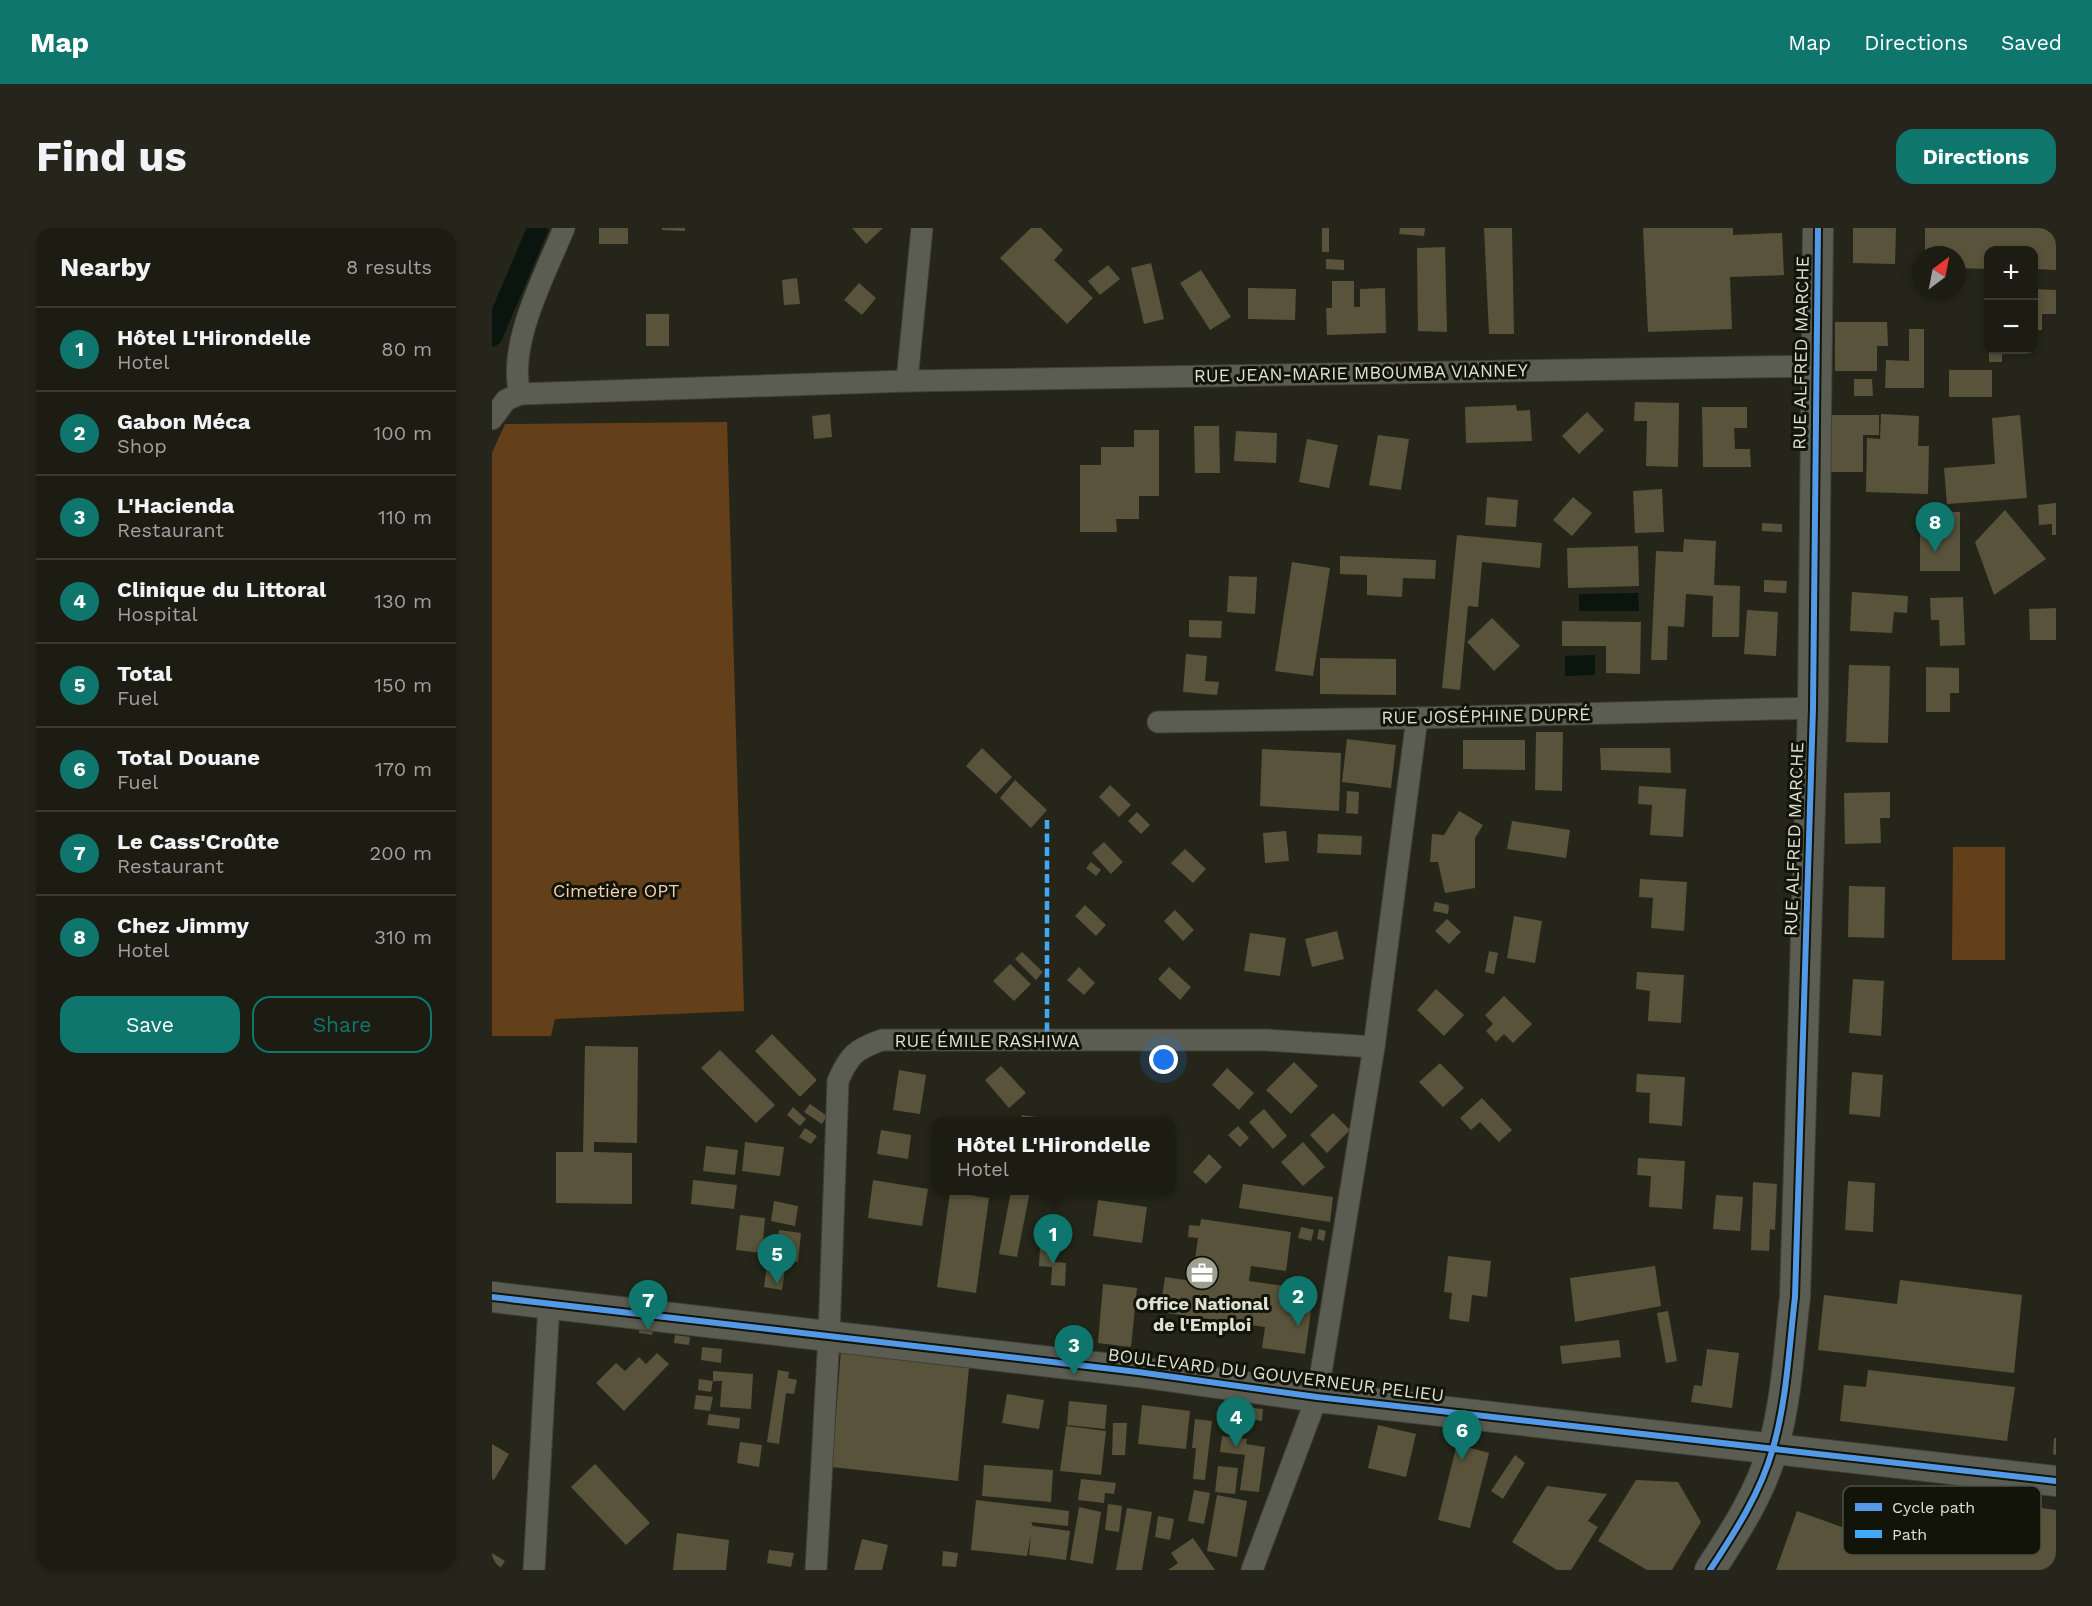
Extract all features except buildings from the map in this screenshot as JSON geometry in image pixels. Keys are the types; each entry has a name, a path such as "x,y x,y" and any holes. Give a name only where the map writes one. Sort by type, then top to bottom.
{"street":[{"path":"492,419 506,400 520,394 516,378 520,345 564,228"},
{"path":"907,381 922,228"},
{"name":"RUE ALFRED MARCHE","path":"1710,1570 1740,1525 1773,1449 1785,1387 1795,1297 1813,708 1818,228"},
{"name":"RUE JEAN-MARIE MBOUMBA VIANNEY","path":"520,394 907,381 1816,366"},
{"name":"RUE JOSÉPHINE DUPRÉ","path":"1158,722 1813,708"},
{"path":"1252,1570 1317,1396 1374,1047 1417,718"},
{"name":"RUE ÉMILE RASHIWA","path":"816,1570 829,1335 838,1081 846,1062 861,1047 882,1040 1266,1040 1374,1047"},
{"name":"BOULEVARD DU GOUVERNEUR PELIEU","path":"492,1297 1126,1370 1317,1396 2056,1481"},
{"path":"534,1570 549,1304"}],"green space":[{"name":"Cimetière OPT","path":"727,422 744,1011 555,1019 551,1036 492,1036 492,453 505,424"},
{"path":"1953,847 2005,847 2005,960 1952,960"}],"shaded area":[{"path":"1638,593 1639,611 1579,611 1579,594"},
{"path":"1595,655 1595,675 1565,676 1565,656"}],"waterway":[{"path":"492,336 538,228"}],"marked path":[{"path":"1047,820 1047,1041"}],"cycle path":[{"path":"1710,1570 1754,1496 1773,1448 1785,1392 1795,1297 1813,708 1818,228"},
{"path":"492,1297 1138,1372 1317,1397 2056,1481"}],"place":[{"name":"Chez Jimmy","path":"1935,552"},
{"name":"Hôtel L'Hirondelle","path":"1053,1264"},
{"name":"Office National de l'Emploi","path":"1202,1273"},
{"name":"Total","path":"777,1284"},
{"name":"Gabon Méca","path":"1298,1326"},
{"name":"Le Cass'Croûte","path":"648,1330"},
{"name":"L'Hacienda","path":"1074,1375"},
{"name":"Clinique du Littoral","path":"1236,1447"},
{"name":"Total Douane","path":"1462,1460"}]}
